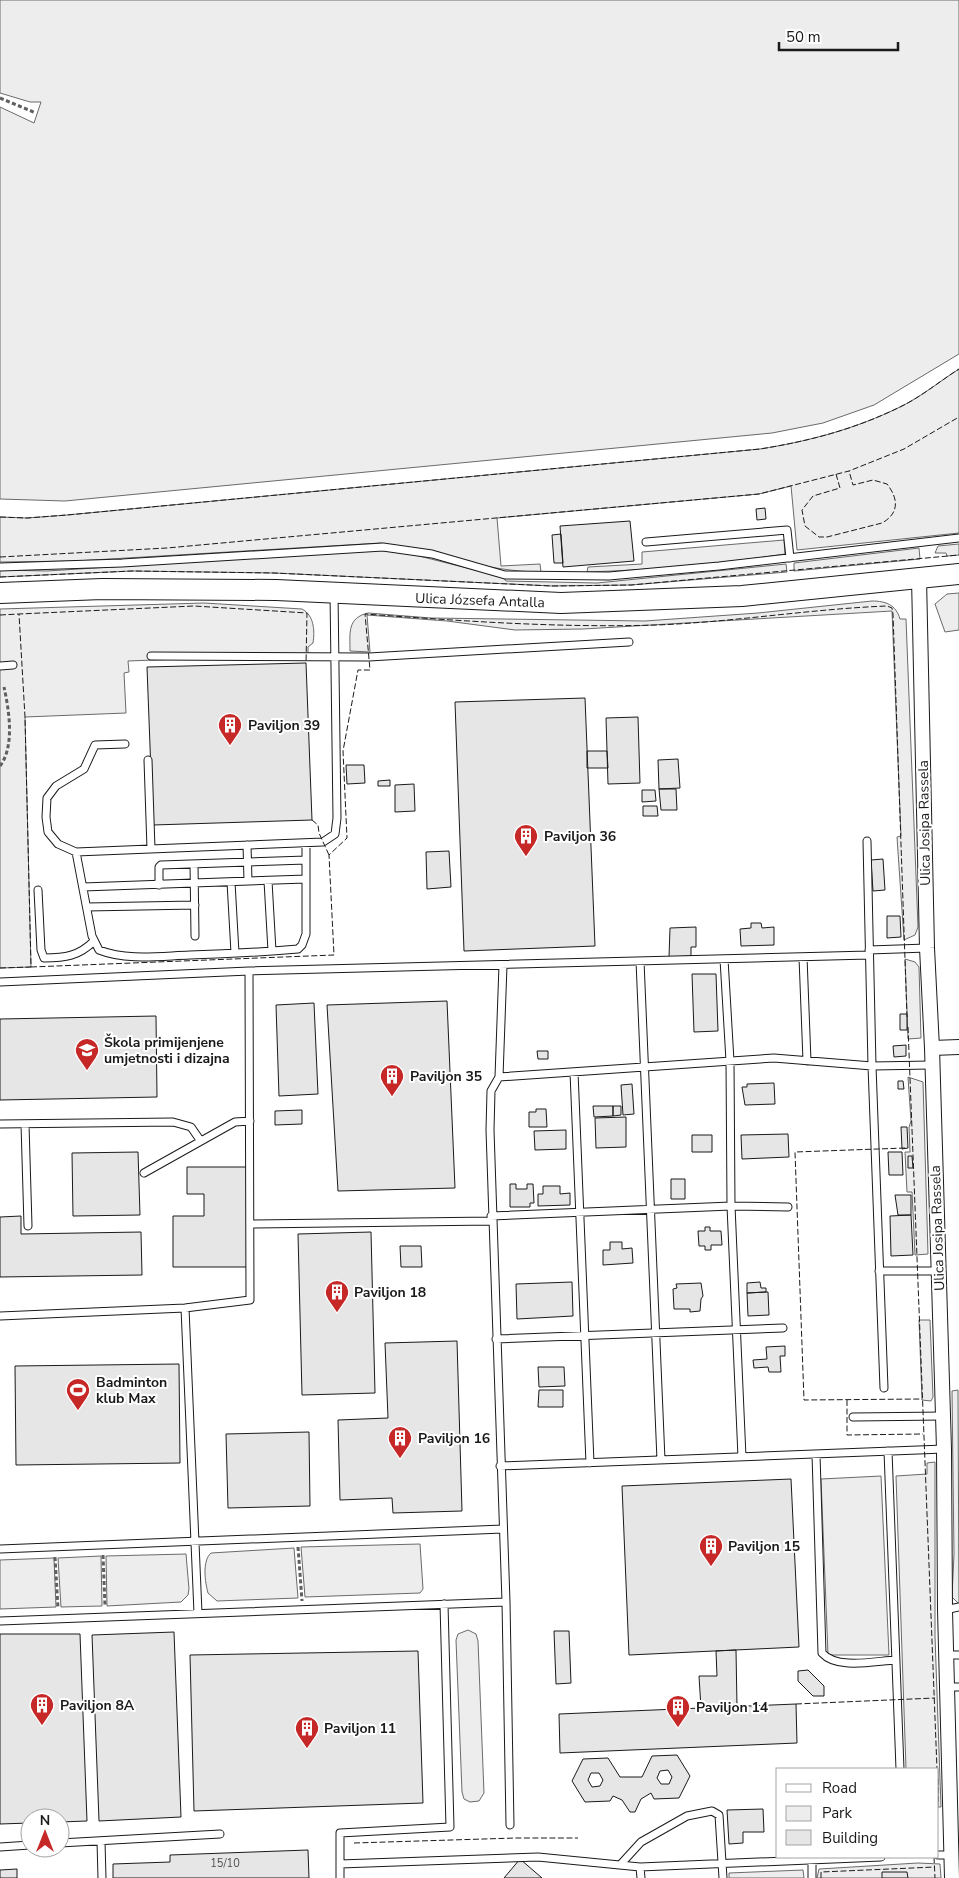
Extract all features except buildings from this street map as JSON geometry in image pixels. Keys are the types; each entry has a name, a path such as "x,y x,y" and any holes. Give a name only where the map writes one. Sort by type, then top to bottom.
{"street":[{"name":"Ulica Józsefa Antalla","path":"0,593 102,589 276,590 561,603 742,596 959,574"},
{"name":"Ulica Josipa Rassela","path":"919,578 927,948 932,1048 931,1065 944,1449 945,1610 953,1655 954,1727 944,1855 952,1878"},
{"path":"932,1048 959,1047"}],"lane":[{"path":"646,542 786,530 790,558"},
{"path":"0,566 122,563 384,547 432,554 505,575 609,576 790,558 959,538"},
{"path":"125,744 95,745 84,769 56,786 48,798 46,817 48,832 58,844 76,852 323,842 335,834 337,818 334,593"},
{"path":"151,656 336,655 369,657 629,642"},
{"path":"0,666 13,665"},
{"path":"148,760 151,849"},
{"path":"867,841 872,1066 884,1388"},
{"path":"76,852 86,907 94,941 99,950 110,954 142,957 298,948 302,945 306,934 306,843"},
{"path":"247,845 248,881"},
{"path":"159,885 159,866 306,860"},
{"path":"194,864 196,936"},
{"path":"83,888 306,879"},
{"path":"268,881 272,951"},
{"path":"231,882 235,953"},
{"path":"38,890 41,950 44,958 62,958 78,954 94,941"},
{"path":"86,907 195,905"},
{"path":"0,982 249,971 803,957 927,948"},
{"path":"803,957 807,1061"},
{"path":"724,959 730,1061 731,1206 735,1330 742,1457"},
{"path":"640,961 661,1460"},
{"path":"503,965 499,1077 491,1091 491,1218 506,1602 510,1825"},
{"path":"0,1316 185,1308 250,1300 249,971"},
{"path":"499,1077 774,1058 872,1066 931,1065"},
{"path":"574,1072 590,1463"},
{"path":"144,1173 235,1122 250,1121"},
{"path":"0,1124 173,1122 190,1127 200,1140"},
{"path":"25,1124 28,1226"},
{"path":"250,1224 491,1218 731,1206 788,1207"},
{"path":"880,1271 939,1271"},
{"path":"185,1308 198,1614"},
{"path":"496,1339 783,1328"},
{"path":"853,1417 943,1416"},
{"path":"500,1466 944,1449"},
{"path":"888,1451 900,1768"},
{"path":"816,1454 822,1653 832,1660 844,1662 896,1660"},
{"path":"0,1549 503,1529"},
{"path":"0,1621 506,1602"},
{"path":"340,1878 340,1833 450,1827 444,1604"},
{"path":"945,1610 959,1607"},
{"path":"620,1865 641,1842 687,1816 712,1811 719,1815 724,1878"},
{"path":"70,1843 220,1834"},
{"path":"101,1841 102,1878"},
{"path":"0,1847 20,1846"},
{"path":"340,1864 538,1857 640,1867 858,1858"},
{"path":"812,1860 812,1878"},
{"path":"640,1867 641,1878"}],"path":[{"path":"0,98 36,113"},
{"path":"0,766 8,743 7,702 4,687"},
{"path":"297,1537 302,1610"},
{"path":"102,1544 105,1617"},
{"path":"54,1547 59,1619"}],"green space":[{"path":"0,0 959,0 959,354 874,405 823,423 772,433 65,501 0,499 0,107 34,123 41,102 30,102 0,93"},
{"path":"959,369 959,533 797,550 791,486 759,494 497,518 501,566 540,564 541,572 501,569 381,543 76,561 0,562 0,517 27,518 67,515 760,449 814,438 866,422 908,403"},
{"path":"784,540 785,554 686,566 587,572 588,567 642,564 642,552"},
{"path":"959,544 959,555 947,556 946,553 935,553 938,546"},
{"path":"919,548 920,559 794,571 794,563"},
{"path":"380,550 415,555 503,577 506,581 597,583 786,564 787,572 631,585 552,586 274,573 132,571 0,577 0,570 47,571"},
{"path":"959,593 959,630 945,632 935,604 947,594"},
{"path":"872,601 890,605 896,610 900,619 906,619 918,927 915,935 904,940 897,837 901,836 892,611 583,629 515,630 447,621 367,615 370,652 350,651 350,632 353,622 361,615 368,613 431,618 645,621 758,613"},
{"path":"204,603 302,609 309,615 313,624 313,643 308,647 308,654 128,661 129,672 124,673 126,713 25,717 31,967 0,968 0,609"},
{"path":"905,959 915,962 919,967 921,1038 908,1039"},
{"path":"908,1077 923,1082 928,1254 915,1255 912,1192 907,1192 905,1152 910,1152 909,1127 911,1121"},
{"path":"919,1320 930,1320 933,1397 931,1401 922,1400"},
{"path":"958,1390 959,1604 952,1597 954,1554 952,1391"},
{"path":"935,1462 935,1636 941,1807 939,1807 939,1768 906,1768 896,1476 927,1474 927,1463"},
{"path":"881,1476 889,1655 828,1655 821,1479"},
{"path":"420,1544 423,1589 420,1593 305,1597 301,1547"},
{"path":"294,1548 298,1598 217,1601 208,1593 205,1566 211,1553"},
{"path":"186,1554 189,1589 188,1595 181,1602 107,1606 106,1556"},
{"path":"101,1556 102,1606 61,1607 58,1558"},
{"path":"54,1558 56,1607 0,1609 0,1560"},
{"path":"468,1630 476,1634 478,1641 484,1793 479,1801 470,1802 464,1799 462,1792 456,1640 458,1634"},
{"path":"918,1863 940,1864 941,1878 817,1878 819,1869"},
{"path":"803,1870 804,1878 729,1878 729,1873"}],"fence":[{"path":"0,517 27,518 67,515 760,449 814,438 866,422 908,403 959,369"},
{"path":"0,557 167,548 759,494 849,471 904,449 959,417"},
{"path":"836,474 840,488 813,496 802,510 805,526 819,537 827,537 882,523 892,515 895,500 887,484 873,480 853,485 849,471"},
{"path":"0,577 132,571 274,573 552,586 631,585 959,555"},
{"path":"0,968 31,967 25,717 19,614 194,606 307,613 306,663"},
{"path":"31,967 334,955 329,855 347,838 343,751 358,670 370,670 365,614 511,623 620,626 686,623 887,606 892,608 893,614 907,1017"},
{"path":"0,615 19,614"},
{"path":"312,820 318,825 319,833 329,855"},
{"path":"908,1027 937,1768"},
{"path":"905,1148 795,1152 804,1400 922,1399"},
{"path":"847,1400 847,1435 923,1434"},
{"path":"796,1704 935,1698"},
{"path":"354,1843 578,1838"},
{"path":"934,1858 935,1878"},
{"path":"821,1878 821,1872 935,1867"}],"place":[{"name":"Paviljon 39","path":"230,746"},
{"name":"Paviljon 36","path":"526,857"},
{"name":"Škola primijenjene umjetnosti i dizajna","path":"87,1071"},
{"name":"Paviljon 35","path":"392,1097"},
{"name":"Paviljon 18","path":"337,1313"},
{"name":"Badminton klub Max","path":"78,1411"},
{"name":"Paviljon 16","path":"400,1459"},
{"name":"Paviljon 15","path":"711,1567"},
{"name":"Paviljon 8A","path":"42,1726"},
{"name":"Paviljon 14","path":"678,1728"},
{"name":"Paviljon 11","path":"307,1749"}]}
